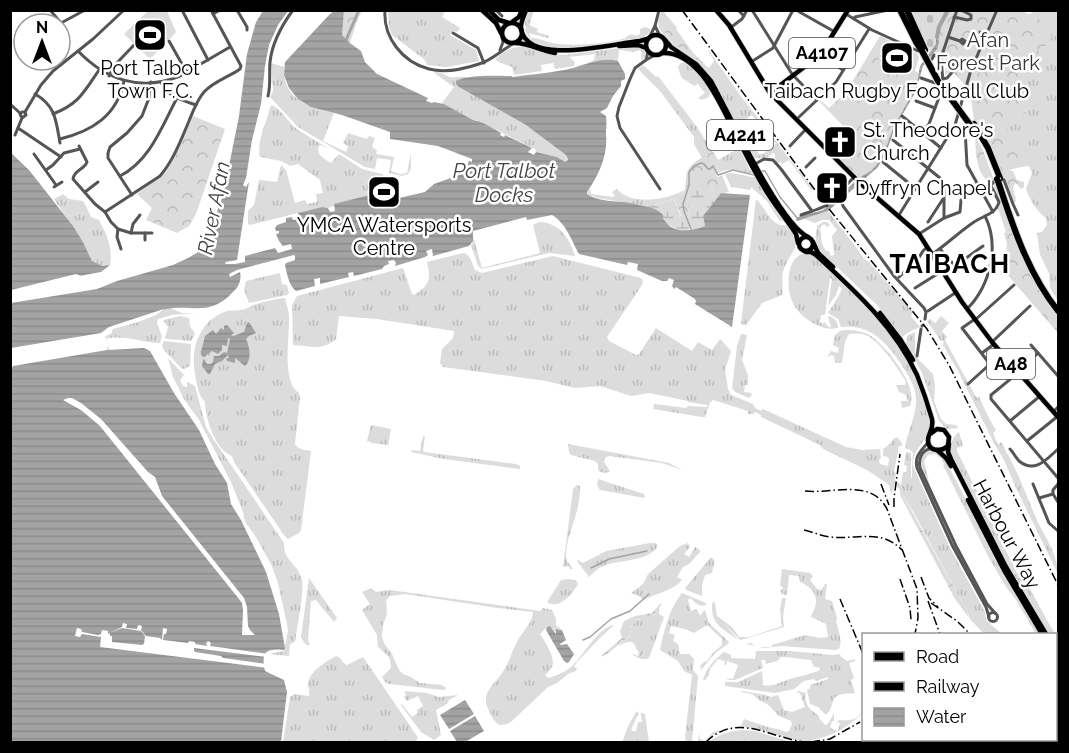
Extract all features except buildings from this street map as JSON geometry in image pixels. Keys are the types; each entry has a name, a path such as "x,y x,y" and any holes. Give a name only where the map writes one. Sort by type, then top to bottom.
{"highway":[{"path":"905,10 922,38 922,50"},
{"path":"905,10 912,35 988,148 1032,264 1059,305"},
{"path":"999,180 1015,232 1029,266 1059,311"}],"main road":[{"path":"482,10 496,23 507,42 522,43 542,51 560,54 579,53 634,45 655,55 662,53 666,46 663,38 656,34 640,41 559,51 533,44 516,24 500,20 489,10"},
{"path":"502,35 504,26 518,18 524,10"},
{"path":"515,43 521,37 524,10"},
{"name":"A48","path":"716,10 730,28 770,93 857,180 919,234 955,292 992,343 1057,415"},
{"name":"A4107","path":"770,93 820,56 847,12"},
{"path":"647,50 645,43 649,37"},
{"name":"A4241","path":"663,38 669,46 696,64 711,81 755,164 791,222 813,242 818,253 874,305 900,339 921,378 938,424 949,437 949,444"},
{"name":"A4241","path":"662,53 682,58 696,68 705,79 763,185 796,234 800,249 816,255 863,299 892,332 921,385 933,423 928,440 935,449"},
{"path":"798,243 802,238 808,237"},
{"path":"806,252 812,248 813,242"},
{"path":"930,434 937,429 944,430"},
{"path":"935,449 944,449 949,444"},
{"name":"Harbour Way","path":"949,444 949,455 1006,567 1043,633"},
{"name":"Harbour Way","path":"935,449 949,462 1004,570 1043,633"},
{"path":"1057,657 1059,664"}],"street":[{"path":"62,157 15,131 22,118 20,115 53,71 124,10"},
{"path":"182,10 208,60"},
{"path":"105,212 160,176 166,169 203,94 210,87 241,68 212,12 220,10"},
{"path":"237,10 248,28"},
{"path":"268,96 273,50 280,31 293,10"},
{"path":"385,10 385,24 390,39 403,54 417,64 428,68 442,70 484,63 515,43"},
{"path":"496,10 502,16"},
{"path":"649,37 655,26 659,10"},
{"path":"738,10 744,16"},
{"path":"730,28 744,16 747,10"},
{"path":"752,10 793,76 817,100"},
{"path":"751,62 774,46 794,10 835,32"},
{"path":"854,19 888,10"},
{"path":"922,133 929,124 935,108 942,82 941,60 954,17 959,10 970,15 970,19 954,17"},
{"path":"899,215 953,128 971,70 997,10"},
{"path":"847,12 869,29 922,50"},
{"path":"655,26 663,38"},
{"path":"799,117 836,82 869,29"},
{"path":"980,32 986,35"},
{"path":"453,33 478,48 484,63"},
{"path":"492,58 502,46 502,35"},
{"path":"948,37 960,41"},
{"path":"793,39 843,70"},
{"path":"169,41 187,73"},
{"path":"109,76 113,67 134,45"},
{"path":"78,51 88,62 109,76 124,81 151,82 171,80 187,73 230,47"},
{"path":"646,60 647,50"},
{"path":"655,55 636,68 631,76 618,110 617,120 660,189"},
{"path":"921,78 942,82 956,68 955,65 934,55 932,59"},
{"path":"53,114 74,104 99,70"},
{"path":"35,94 49,104 60,141 83,131 107,116 123,90 124,81"},
{"path":"161,81 162,86 170,94 196,105"},
{"path":"132,195 108,158 108,153 110,147 142,116 149,98 151,82"},
{"path":"120,176 131,169 150,150 177,98"},
{"path":"916,101 935,108"},
{"path":"10,104 23,113"},
{"path":"902,116 940,148"},
{"path":"953,128 965,129 967,165 993,212"},
{"path":"790,146 806,129"},
{"path":"893,140 939,177 944,188 944,218"},
{"path":"46,170 64,153 80,148 87,162 74,174 73,179 118,229 131,233 152,233"},
{"path":"771,159 774,154"},
{"path":"36,155 55,186 62,182"},
{"path":"755,164 771,159"},
{"path":"771,159 812,211"},
{"path":"806,167 815,159"},
{"path":"883,162 916,189"},
{"path":"822,188 834,177"},
{"path":"931,255 971,224 993,212 999,205 992,190 993,182 1000,179 1005,182 1018,215"},
{"path":"857,180 842,188 840,196 848,214 894,276 926,311 926,319"},
{"path":"85,192 98,184"},
{"path":"801,215 825,206 832,201 835,195 840,196"},
{"path":"930,224 944,198"},
{"path":"919,234 930,224 960,212 962,200"},
{"path":"131,233 138,216"},
{"path":"967,309 982,290 989,268 992,238 985,216"},
{"path":"118,229 117,237 122,247"},
{"path":"145,233 145,240"},
{"path":"940,249 955,266 983,246"},
{"path":"899,277 927,247"},
{"path":"915,288 942,271"},
{"path":"968,384 989,363 962,328 1014,285"},
{"path":"926,311 955,292"},
{"path":"982,353 1030,306"},
{"path":"917,356 922,327"},
{"path":"1031,345 1059,376"},
{"path":"1038,353 990,397 1059,478"},
{"path":"1010,421 1040,396"},
{"path":"1027,441 1057,415 1059,407"},
{"path":"928,440 917,456 917,468 952,545 985,605 991,621 996,621 998,617 989,607 956,546 920,468 922,455 926,450 935,449"},
{"path":"1010,448 1019,461 1035,466 1040,465 1059,449"},
{"path":"1053,494 1053,490 1059,484"},
{"path":"1033,486 1049,522 1056,531"},
{"path":"1039,498 1053,494"},
{"path":"1053,494 1059,502"},
{"path":"989,617 994,613"}],"green space":[{"name":"Port Talbot Town F.C.","path":"149,10 167,11 176,32 150,59 124,34"},
{"path":"529,10 534,11 529,25 538,29 537,32 549,36 548,38 529,33 531,38 555,43 576,45 607,42 624,39 631,35 636,36 640,34 640,29 645,27 651,29 649,33 637,39 577,47 553,48 533,41 527,34 525,22"},
{"name":"Afan Forest Park","path":"1023,10 1030,14 1034,11 1033,16 1038,18 1052,37 1048,44 1036,51 1038,69 1033,70 1028,63 1018,83 1019,97 1030,109 1007,128 1028,165 1009,170 1013,171 1017,180 1024,182 1024,187 1021,189 1016,183 1014,185 1016,201 1014,203 990,146 974,121 970,90 952,71 945,75 946,64 897,11"},
{"path":"344,11 362,11 350,43 356,48 349,43 342,35"},
{"path":"388,11 445,11 442,17 460,28 450,35 476,50 479,61 447,67 427,65 425,60 392,35"},
{"path":"661,11 661,22 669,39 709,68 714,61 707,48 740,95 813,189 811,190 789,160 777,164 773,153 765,158 754,158 712,79 696,61 670,43 659,28 658,19","holes":["752,115 776,144 763,154 759,154 741,123"]},
{"path":"661,11 677,28 704,65 674,44 668,37 661,22"},
{"path":"912,11 945,11 930,52"},
{"path":"1034,11 1058,11 1058,301 1050,288 1049,273 1040,255 1037,233 1042,232 1047,225 1046,218 1034,205 1026,189 1032,173 1029,166 1008,168 995,129"},
{"path":"880,36 917,53 919,58 915,71 918,73 916,87 893,128 884,153 872,170 859,178 837,157 855,138 819,101 829,108 846,92"},
{"name":"Taibach Rugby Football Club","path":"886,42 915,57 907,74 878,59"},
{"path":"523,45 551,54 564,55 637,46 644,49 646,54 642,60 642,52 639,50 633,52 619,50 618,61 590,63 588,63 594,60 595,54 569,57 575,62 574,66 555,69 553,63 541,65 542,71 514,75 512,67 501,63 496,58 508,50"},
{"path":"685,62 698,72 708,85 710,95 706,98 698,98 705,93 698,84 694,86 682,78 678,67"},
{"path":"271,63 284,67 287,87 299,100 315,108 334,113 323,141 346,152 348,146 343,143 348,133 367,139 369,136 375,138 372,147 377,150 376,154 394,157 391,171 400,174 407,173 411,153 411,168 408,174 402,176 389,173 391,160 377,158 375,169 365,167 298,127 270,97 273,91"},
{"path":"643,65 656,77 658,76 697,127 718,160 739,148 753,173 734,170 720,172 715,162 708,165 729,192 721,193 687,172 702,158 694,144 694,137 660,91 638,69"},
{"path":"434,73 450,77 470,78 461,79 459,87 533,129 566,155 567,161 536,152 535,149 442,103 454,87"},
{"path":"840,102 860,120 850,130 831,111"},
{"path":"272,105 297,129 328,148 320,145 318,148 319,153 325,159 331,163 339,154 362,169 382,174 388,180 388,185 377,193 328,208 322,207 248,224 248,211 254,205 259,180 277,182 281,165 286,170 295,203 305,200 307,204 317,202 316,194 323,193 320,180 298,164 290,166 281,161 260,157 261,139"},
{"path":"193,116 225,129 196,214 189,226 177,233 146,220 152,208 137,194 166,172"},
{"path":"975,136 994,180 991,183 979,168"},
{"path":"713,152 718,160 715,162 720,172 716,175 718,177 722,175 729,192 718,193 696,180 687,201 689,216 684,218 674,199 685,190 690,167"},
{"path":"725,174 756,176 785,222 779,220 767,201 751,187 751,190 731,187"},
{"path":"687,177 702,181 713,191 721,193 703,216 705,226 696,229 676,229 666,223 660,212 646,207 674,199 681,216 684,218 688,216 685,192"},
{"path":"995,182 1027,267 1042,294 1058,315 1058,333 1005,272 1007,244 1004,233 1006,232 997,209 1000,202 994,189"},
{"path":"590,188 591,194 613,197 615,196 612,192 617,189 631,198 649,200 677,194 684,190 677,198 646,207 597,198 587,194"},
{"path":"63,194 69,199 83,201 91,217 99,220 110,246 110,265 102,266 92,261 83,242 54,199"},
{"path":"756,199 773,221 787,225 793,232 796,244 783,272 782,295 762,303 747,324 743,325 741,323"},
{"path":"828,211 864,259 913,312 911,316 920,327 902,337 877,305 822,253 816,243 817,226 823,222 830,225 827,227 824,224 820,228 822,244 831,256 834,255 832,236 837,230 829,220 815,223 804,219"},
{"path":"539,222 558,228 570,244 575,256 549,253 482,269 478,266 471,245 473,236 482,268 540,253 533,225"},
{"path":"463,253 470,257 475,270 482,273 553,256 641,278 642,285 607,337 609,341 636,355 639,354 656,328 692,351 698,342 712,350 720,339 731,351 725,370 731,395 753,404 761,411 763,409 846,447 862,450 880,449 880,464 888,466 889,459 883,456 883,449 897,437 902,446 899,446 894,472 896,473 895,480 901,485 903,472 906,472 907,466 904,465 906,452 911,453 912,478 913,453 905,447 915,410 914,389 906,371 885,344 861,328 841,327 838,319 828,313 842,289 839,286 828,306 832,279 830,278 825,315 821,315 820,322 831,327 829,316 836,320 838,328 823,328 804,317 796,308 790,293 791,267 800,255 807,254 816,257 879,321 905,356 915,376 930,415 931,427 915,453 913,466 950,548 984,610 987,621 1001,633 983,633 970,619 915,515 895,484 891,495 889,485 867,470 755,412 748,414 748,411 713,400 705,417 702,417 653,409 654,404 686,408 688,406 707,407 707,405 649,393 631,396 600,386 575,388 546,381 443,367 440,363 442,349 453,338 454,331 377,319 339,316 336,339 331,343 316,347 293,345 292,305 297,296 403,268 414,295 428,281 427,262"},
{"path":"280,273 282,284 287,285 289,293 287,295 249,303 244,290 246,281"},
{"path":"285,298 289,312 288,369 293,387 299,393 300,398 295,444 300,449 311,451 301,530 288,539 232,456 221,447 213,434 194,370 197,340 211,320 227,311 244,310 253,305"},
{"path":"170,308 182,313 195,313 158,319 157,323 162,336 160,343 126,338 106,339 105,336 112,333 112,329 159,310"},
{"path":"180,316 189,318 190,326 195,333 191,341 165,338 168,327 163,322 164,320"},
{"path":"941,316 949,323 942,331 947,337 945,340 996,430 993,433 998,445 1001,442 1014,466 1053,552 1058,574 1004,460 943,345 944,341 941,341 927,321 930,319 935,323"},
{"path":"845,330 868,334 878,341 893,358 906,378 910,389 912,398 910,406 902,408 901,401 908,401 906,395 899,392 896,385 905,385 903,376 884,350 868,336 849,334 845,342 842,363 835,363 834,356 827,357 831,351 838,353 839,348 833,345 834,339 836,334"},
{"path":"915,332 915,356 933,374 934,401 941,419 946,424 956,425 958,428 947,429 939,421 922,373 906,344 908,335"},
{"path":"741,334 747,335 742,360 748,375 748,385 745,385 744,392 752,393 749,398 735,392 732,388 737,346"},
{"path":"164,341 191,344 190,366 181,368 163,349"},
{"path":"168,358 184,375 180,380 183,386 187,387 188,382 195,386 206,427 284,543 288,559 298,570 302,580 300,611 295,642 290,644 289,656 270,654 284,651 288,631 278,583 271,564 245,522 231,482 199,420 184,399 173,377"},
{"path":"371,425 391,429 388,445 367,441"},
{"path":"959,432 963,446 957,448 957,451 1017,573 1029,587 1054,633 1046,633 1025,593 1018,586 951,453 955,436"},
{"path":"423,436 425,436 424,452 516,464 520,466 520,469 444,459 411,452 412,450 420,451"},
{"path":"568,444 669,463 682,470 662,463 609,456 604,462 610,471 602,472 598,470 598,464 595,461 571,455"},
{"path":"931,450 945,459 992,550 1039,633 1035,633 989,558 941,458 935,454 928,455 924,461 929,482 921,464 922,457"},
{"path":"598,479 644,494 645,498 600,490 597,485"},
{"path":"577,485 580,486 579,504 566,550 567,561 573,569 570,569 569,566 563,567 573,489"},
{"path":"900,490 969,618 955,599 900,495"},
{"path":"650,543 657,544 657,548 651,553 601,567 589,577 577,561 583,563 606,551"},
{"path":"688,543 690,547 684,554 689,557 695,547 700,552 683,567 677,577 682,580 678,584 644,600 631,593 643,584 648,574 680,546"},
{"path":"711,557 714,560 714,566 712,573 705,575 702,596 686,590 685,588"},
{"path":"782,569 810,573 813,576 810,580 818,590 827,584 825,599 832,601 837,618 839,649 781,646 764,648 746,644 771,647 805,635 828,637 826,624 811,617 816,599 809,587 800,582 799,576 789,575 787,595 782,594 780,590 783,587 780,586"},
{"path":"309,578 337,618 334,622 316,600 311,601 308,640 310,645 308,645 301,637"},
{"path":"561,580 576,580 578,584 573,592 556,604 547,602"},
{"path":"371,588 376,592 390,590 540,611 543,608 552,610 556,625 561,629 556,629 557,634 548,626 540,634 553,659 552,667 545,675 548,678 570,668 602,631 614,625 577,662 574,667 577,668 576,671 548,687 512,721 500,725 495,721 486,704 487,694 506,667 533,612 405,594 390,596 386,600 387,614 382,637 399,670 420,683 442,685 446,689 389,684 382,677 391,668 389,657 378,647 377,635 362,610 370,604 362,592"},
{"path":"682,593 706,603 701,606 690,598 688,600 691,611 697,609 701,615 705,610 709,623 729,642 714,654 700,671 700,666 722,645 722,639 707,625 694,633 671,626 669,633 675,635 673,641 678,644 680,654 689,654 694,659 693,670 698,676 692,742 686,742 685,737 692,675 684,671 678,661 660,650 670,613"},
{"path":"782,598 786,598 784,627 740,640 724,623 738,640 719,626 712,611 713,602 717,616 732,627 739,637 749,637 782,626 780,610"},
{"path":"662,604 651,619 638,619 630,627 631,635 600,657 622,638 620,631 624,621 652,613"},
{"path":"659,608 659,614 664,617 649,658 640,659 632,654 638,656 639,651 632,642 618,646 631,635 630,628 636,621 653,617"},
{"path":"756,651 840,654 847,661 855,659 849,663 854,678 851,680 855,693 836,696 826,715 818,707 810,704 807,690 810,685 828,679 828,677 816,681 814,679 804,681 794,689 775,693 725,686 725,682 738,682 762,671 763,685 769,685 820,670 819,667 814,667 811,660 785,657 766,664 765,660 761,660 763,668 735,680 725,678 733,679 738,665 727,661 724,665 725,661 718,659 710,669 709,675 703,680 711,664 724,652 731,655 731,658 755,659"},
{"path":"336,656 347,665 363,657 417,736 415,742 283,742 290,697 294,694 309,696 308,686 311,676 318,668"},
{"path":"404,691 427,693 439,697 458,695 436,710 441,735 434,740 421,732 401,705 412,717 423,706 418,696 407,701"},
{"path":"742,691 771,697 778,695 784,710 792,712 805,707 798,691 806,693 808,707 819,716 825,725 834,714 834,721 830,727 838,731 840,723 837,722 839,720 853,719 862,712 862,714 846,726 840,730 833,734 812,740 812,742 798,741 744,727 734,728 741,726 744,719 786,732 792,724 752,694"},
{"path":"637,711 638,714 631,730 636,731 638,722 642,722 641,713 645,714 649,742 622,742 629,724"},
{"path":"728,729 718,732 705,742 698,742 699,733 700,739 705,741 713,732"},
{"path":"755,731 791,742 709,742 725,733"}],"water":[{"name":"Port Talbot Docks","path":"263,11 288,11 278,25 269,45 261,104 243,185 246,187 249,182 237,260 225,264 245,262 245,256 275,248 278,253 292,249 291,244 283,246 276,234 279,231 275,228 286,222 286,218 299,219 298,213 322,207 328,208 330,212 335,211 334,204 377,193 386,201 425,192 434,184 463,174 469,161 472,162 472,159 438,146 390,139 390,132 311,107 298,99 289,88 284,75 285,62 330,14 334,11 344,11 342,35 361,51 365,62 377,74 428,98 426,101 444,104 491,127 504,137 505,135 532,148 528,152 534,155 536,152 557,157 565,162 568,160 566,155 526,125 459,87 456,81 475,76 512,77 566,70 601,60 618,61 625,74 625,79 621,81 621,86 607,108 600,112 606,116 606,150 599,172 587,194 598,199 652,208 661,213 669,225 678,230 705,226 703,216 721,193 750,195 732,327 695,304 695,299 676,287 674,289 672,286 674,280 669,278 667,281 662,281 637,270 638,264 628,262 627,265 579,254 564,227 552,215 527,220 526,217 473,231 473,241 469,246 433,256 432,249 426,251 428,255 425,257 395,266 394,260 388,261 389,264 382,269 354,276 353,272 348,273 349,277 320,284 320,278 314,279 315,286 296,291 290,283 285,265 295,260 294,255 229,274 230,277 240,272 239,284 232,293 216,305 166,309 127,324 107,328 104,334 108,350 144,348 150,351 199,430 227,483 231,504 266,572 279,614 285,648 269,651 264,656 265,671 284,680 287,692 281,742 11,742 10,152 29,170 73,226 92,261 102,266 110,265 101,272 68,278 71,281 104,281 164,265 190,253 202,242 211,227 223,196 239,116 247,54 256,22"},
{"path":"936,34 939,43 937,49 923,66 916,91 896,126 878,167 828,211 803,219 802,216 823,210 877,164 884,153 893,128 916,87 920,66 936,44"},
{"path":"249,322 256,333 246,339 250,353 245,366 235,358 235,363 227,361 228,355 215,364 208,374 202,366 203,360 211,364 214,356 227,353 230,339 228,338 227,346 222,345 222,350 218,354 212,351 204,357 201,352 205,336 213,330 216,334 221,328 224,330 224,326 227,325 234,333 231,335 233,336 244,332"},
{"path":"550,626 556,634 556,629 562,630 566,640 560,645 567,644 574,654 567,663 546,630"},
{"path":"465,700 474,714 449,729 440,715"},
{"path":"475,716 484,731 465,742 457,742 450,731"}],"pier":[{"path":"216,213 215,226 202,250 173,265 97,289 11,303 11,290 76,274 81,276 83,281 97,281 178,258 189,252 201,239"},
{"path":"164,309 156,315 109,331 105,336 109,347 107,350 13,366 11,370 11,348 101,333 109,327"},
{"path":"68,398 81,403 101,419 155,477 162,496 244,598 248,626 255,635 242,635 242,603 100,426 81,410 63,400"},
{"path":"123,623 127,624 126,628 137,629 138,625 142,626 141,630 146,636 162,640 163,628 167,629 163,640 188,643 189,641 207,646 208,641 211,643 210,646 269,654 267,657 194,648 195,652 267,664 268,668 100,647 101,637 82,634 80,637 75,636 77,628 82,632 98,635 102,630 110,633 122,627","holes":["122,628 141,631 145,636 144,644 112,642 110,633"]}],"waterway":[{"path":"346,40 359,10"},
{"path":"937,37 939,27 948,10"},
{"path":"691,229 683,204 689,185 689,172 694,166 701,163 708,169 713,166 718,175 733,170 754,175"},
{"path":"761,171 765,171 780,197 798,219"},
{"path":"798,219 806,216"},
{"path":"591,568 609,559 647,551"},
{"path":"583,640 590,637 611,619 630,611 649,594"}],"railway":[{"path":"682,10 829,209 927,329 949,365 1058,585"},
{"path":"894,507 900,454"},
{"path":"881,484 889,505"},
{"path":"805,491 861,490 880,499 887,509 917,589 918,618 915,633"},
{"path":"804,530 841,538 877,537 894,543 902,550"},
{"path":"921,577 929,598 938,607"},
{"path":"900,579 910,608 911,620"},
{"path":"840,599 862,651"},
{"path":"928,601 940,633"},
{"path":"931,603 957,621 969,633"},
{"path":"811,742 830,739 860,722"},
{"path":"706,742 730,728 755,729 806,742"}],"place":[{"name":"Port Talbot Town F.C.","path":"150,35"},
{"name":"Taibach Rugby Football Club","path":"897,58"},
{"name":"St. Theodore's Church","path":"840,142"},
{"name":"Dyffryn Chapel","path":"832,188"},
{"name":"YMCA Watersports Centre","path":"384,192"}],"district":[{"name":"TAIBACH","path":"950,264"}],"water label":[{"name":"River Afan","path":"214,208"}]}
